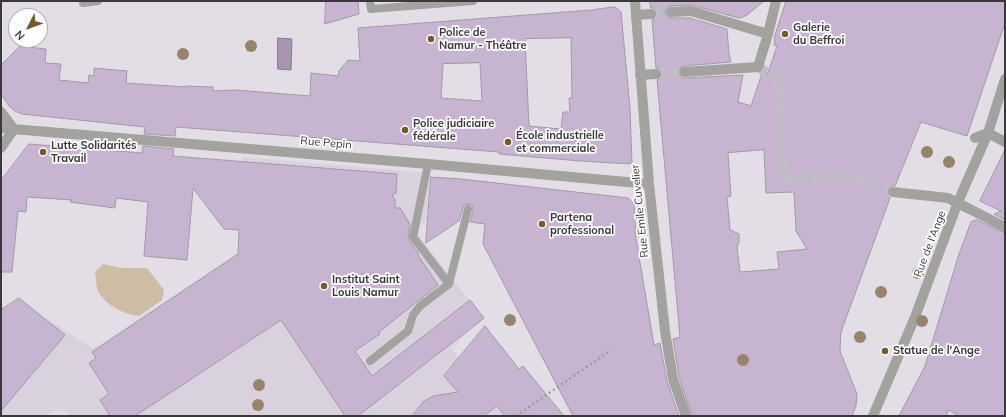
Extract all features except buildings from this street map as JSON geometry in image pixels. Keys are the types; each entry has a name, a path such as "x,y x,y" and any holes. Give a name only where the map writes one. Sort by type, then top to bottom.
{"street":[{"name":"Rue Emile Cuvelier","path":"635,1 649,184 665,331 673,379 686,416"},
{"path":"684,72 758,66 776,1"},
{"path":"671,12 691,11 768,34"},
{"path":"636,15 652,14"},
{"path":"640,75 656,74"},
{"name":"Rue de l'Ange","path":"873,411 915,317 958,202 988,133 1005,79"},
{"path":"1,112 14,129 1,148"},
{"name":"Rue Pepin","path":"1,128 649,184"},
{"path":"975,138 988,133 1005,142"},
{"path":"893,192 948,198 1005,227"}],"lane":[{"path":"83,2 98,1"},
{"path":"370,1 371,9 473,1"},
{"path":"428,164 413,237 449,284"},
{"path":"370,361 408,331 414,315 420,306 449,284 468,209"}],"path":[{"path":"516,416 611,350"}],"shaded area":[{"path":"278,38 292,39 291,70 278,69"},
{"name":"Institut Saint Louis Namur","path":"242,157 429,173 427,220 420,225 419,236 484,319 451,348 505,416 69,416 62,408 45,416 4,416 1,413 1,368 46,318 93,349 238,253"},
{"path":"103,264 121,268 147,268 164,290 162,300 139,316 115,308 104,300 97,289 95,272"}],"tunnel":[{"path":"651,14 671,12"},
{"path":"758,67 778,80 783,177 857,176 893,192"},
{"path":"656,74 684,72"}],"place":[{"name":"Galerie du Beffroi","path":"785,34"},
{"name":"Police de Namur - Théâtre","path":"431,39"},
{"name":"Police judiciaire fédérale","path":"405,130"},
{"name":"École industrielle et commerciale","path":"508,142"},
{"name":"Lutte Solidarités Travail","path":"43,152"},
{"name":"Partena professional","path":"542,224"},
{"name":"Institut Saint Louis Namur","path":"324,286"},
{"name":"Statue de l'Ange","path":"885,351"}]}
